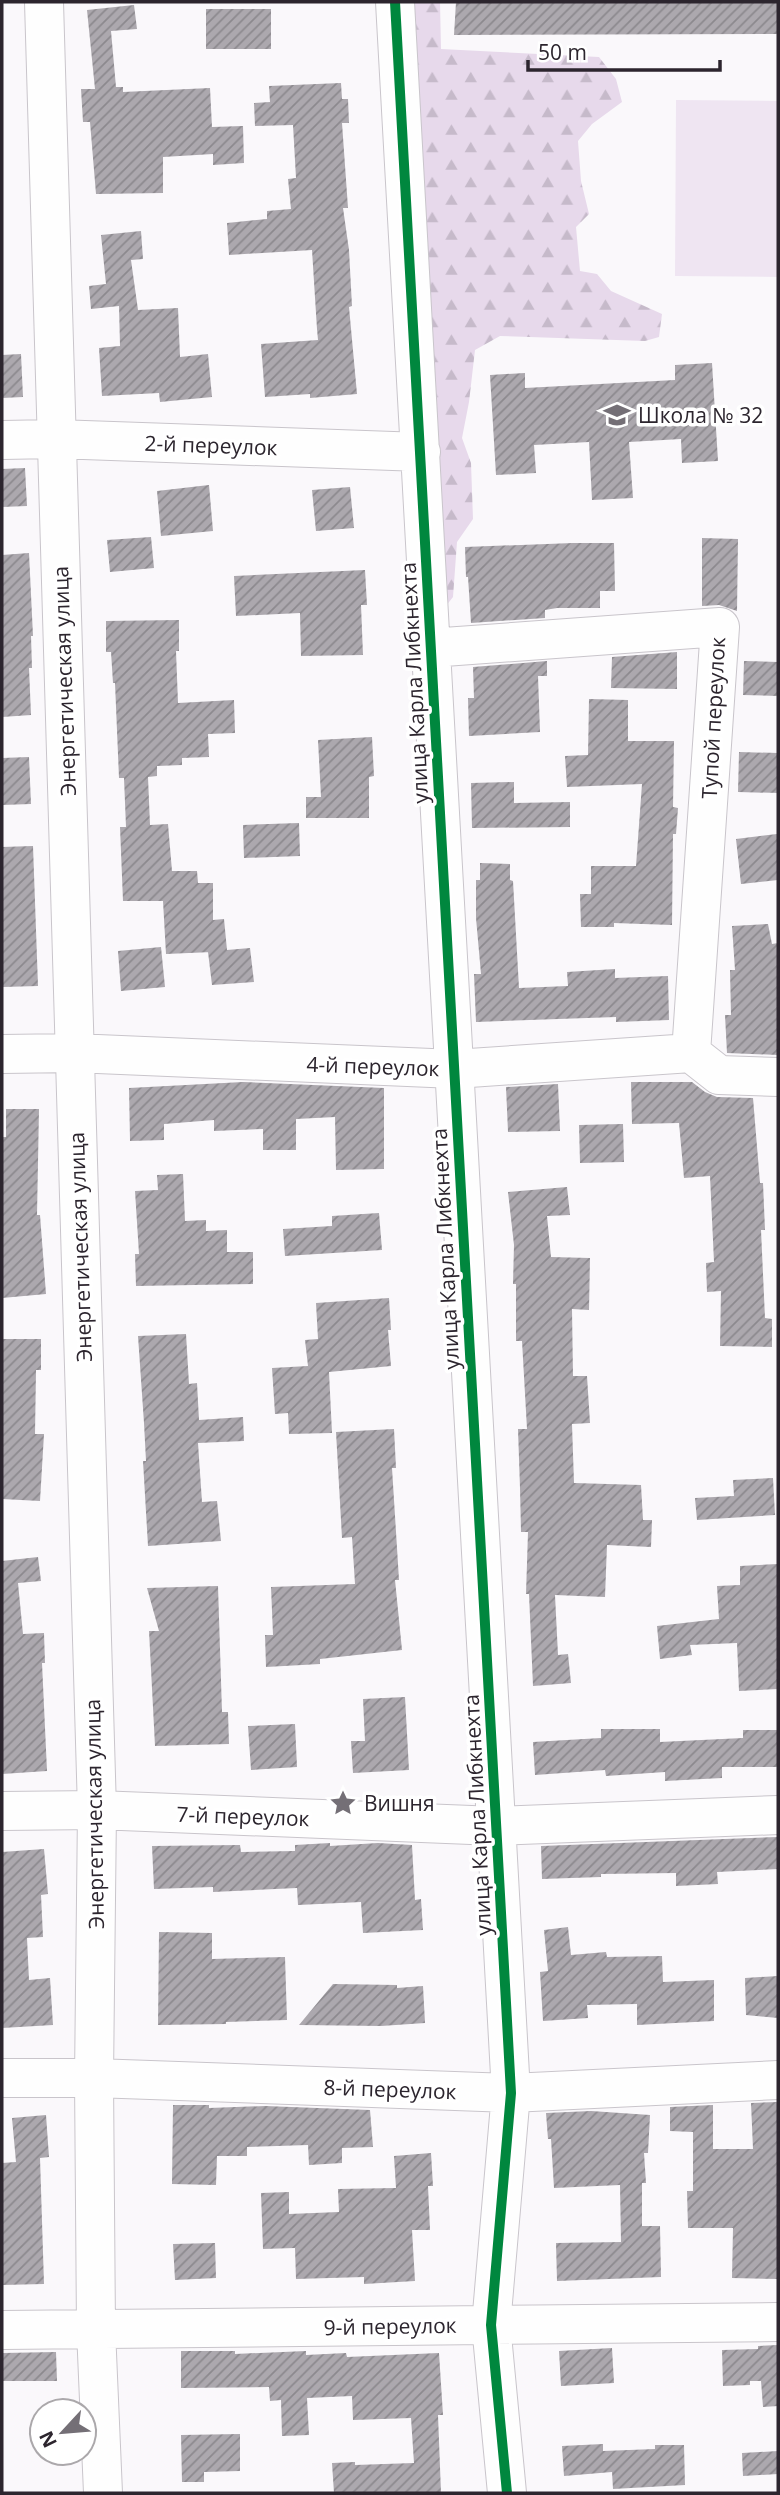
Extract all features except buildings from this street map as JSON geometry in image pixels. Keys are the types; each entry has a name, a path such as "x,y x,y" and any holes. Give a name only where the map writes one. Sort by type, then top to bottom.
{"street":[{"name":"Энергетическая улица","path":"44,2 97,1810 94,2078 96,2330 103,2493"},
{"name":"улица Карла Либкнехта","path":"395,2 511,2094 491,2325 506,2493"},
{"name":"2-й переулок","path":"2,440 57,439 421,452"},
{"name":"Тупой переулок","path":"430,648 720,628 691,1054"},
{"name":"4-й переулок","path":"2,1054 74,1053 455,1069 691,1054"},
{"path":"691,1054 719,1075 778,1077"},
{"name":"7-й переулок","path":"2,1811 97,1810 496,1826 778,1815"},
{"name":"8-й переулок","path":"2,2078 94,2078 511,2094 778,2080"},
{"name":"9-й переулок","path":"2,2330 778,2322"}],"green space":[{"path":"379,2 440,2 441,49 599,57 616,79 622,102 592,124 578,141 581,181 589,214 576,227 580,271 597,274 611,291 662,314 659,337 645,341 500,336 475,350 462,438 471,463 473,519 457,542 453,597 442,611"}],"shaded area":[{"path":"676,100 778,101 778,277 675,276"}],"cycle path":[{"path":"395,2 511,2093 491,2325 507,2493"}],"place":[{"name":"Школа № 32","path":"617,415"},
{"name":"Вишня","path":"343,1803"}]}
